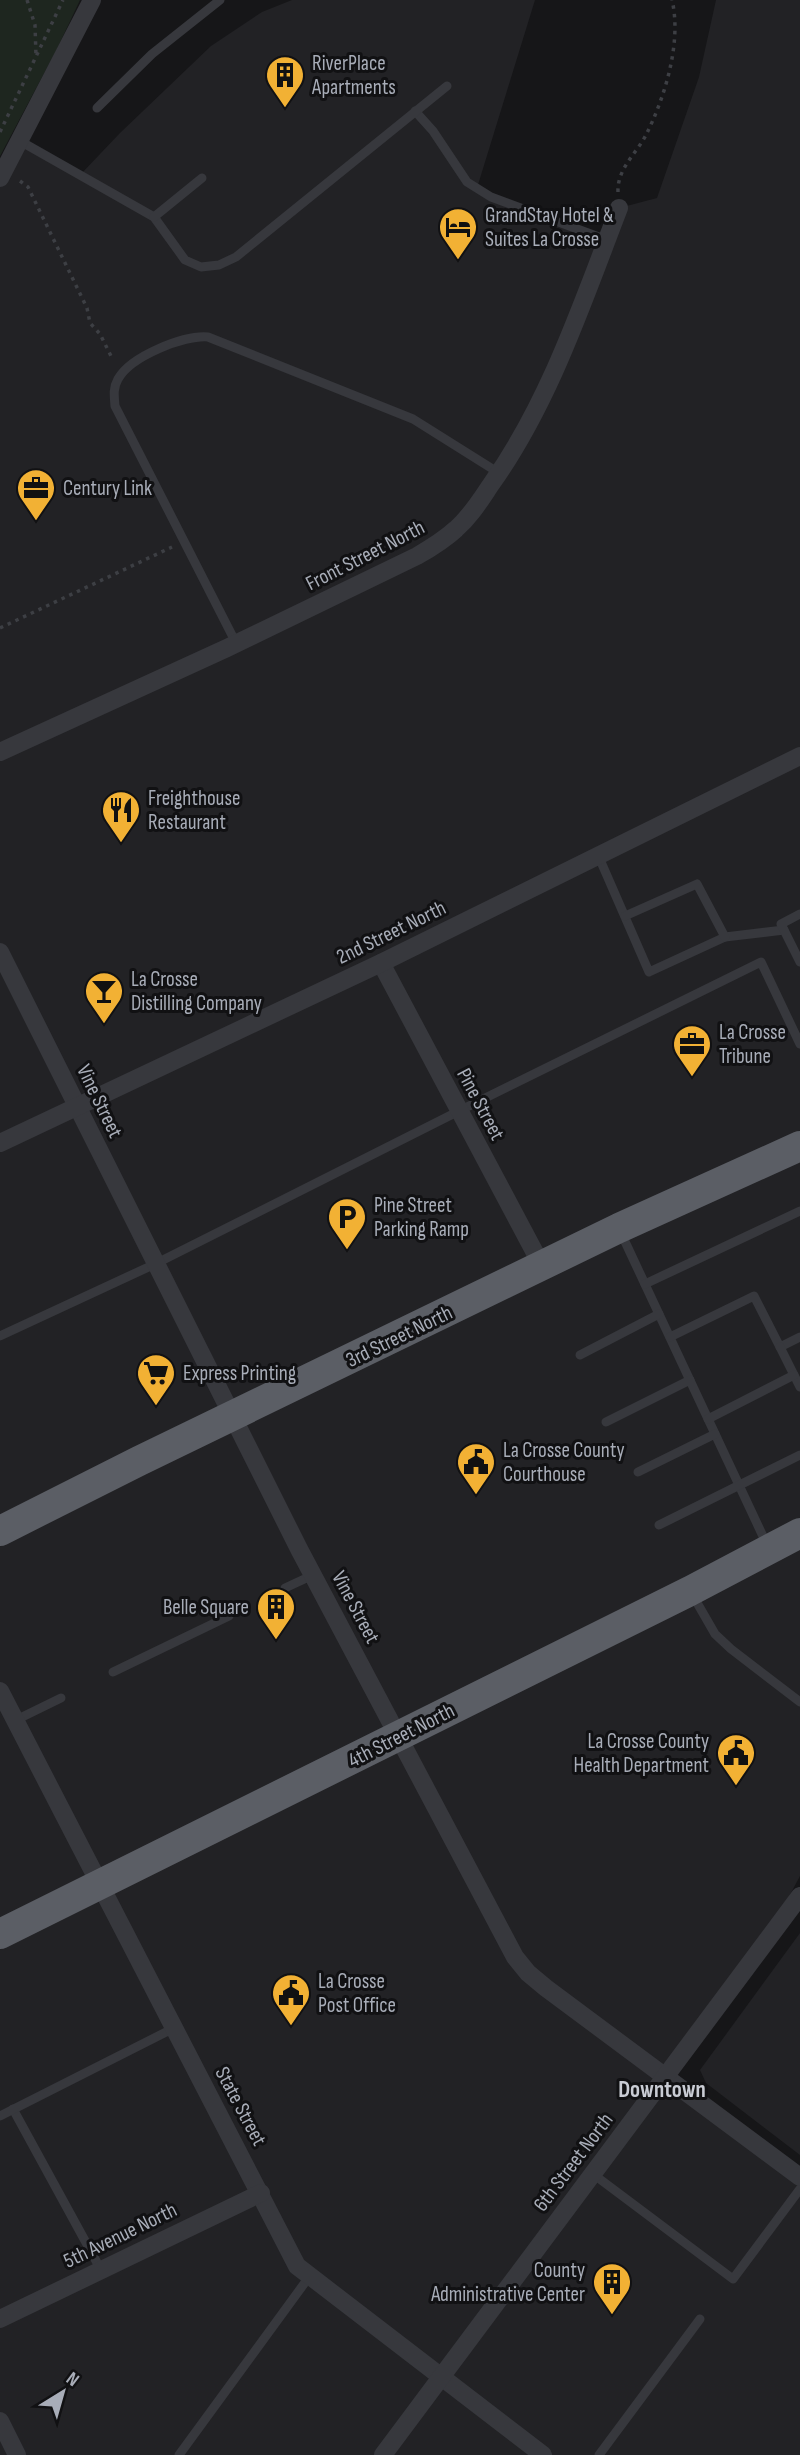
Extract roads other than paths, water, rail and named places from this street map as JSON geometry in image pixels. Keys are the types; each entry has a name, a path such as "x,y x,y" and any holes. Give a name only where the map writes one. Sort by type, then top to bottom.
{"highway":[{"name":"3rd Street North","path":"0,1531 619,1228 800,1146"},
{"name":"4th Street North","path":"0,1934 690,1591 800,1533"}],"street":[{"path":"0,178 92,0"},
{"name":"Front Street North","path":"0,752 417,556 458,528 499,473 532,419 619,208"},
{"name":"2nd Street North","path":"0,1143 380,963 800,756"},
{"name":"Vine Street","path":"0,954 313,1575 515,1957 546,1988 800,2177"},
{"name":"Pine Street","path":"380,963 542,1266"},
{"name":"State Street","path":"0,1691 12,1719 297,2266 543,2455"},
{"name":"6th Street North","path":"383,2455 800,1896"},
{"name":"5th Avenue North","path":"0,2319 261,2193"},
{"path":"0,2421 17,2455"}],"lane":[{"path":"97,108 209,3 220,0"},
{"path":"20,141 154,217 186,260 201,267 219,265 236,257 447,86"},
{"path":"415,111 433,131 467,182 491,197 607,240"},
{"path":"154,217 202,178"},
{"path":"236,643 115,406 113,391 120,375 153,351 196,336 208,337 413,419 499,473"},
{"path":"598,855 649,972 725,937 784,930"},
{"path":"625,916 697,884 725,937"},
{"path":"800,914 781,924 800,962"},
{"path":"0,1336 155,1264 761,962 800,1044"},
{"path":"645,1284 800,1211"},
{"path":"619,1228 769,1549"},
{"path":"670,1337 754,1296 800,1387"},
{"path":"580,1355 659,1314"},
{"path":"780,1347 800,1337"},
{"path":"708,1419 794,1375"},
{"path":"606,1422 690,1380"},
{"path":"638,1472 715,1434"},
{"path":"659,1525 800,1455"},
{"path":"285,1588 313,1575"},
{"path":"690,1591 715,1634 800,1702"},
{"path":"113,1672 229,1616"},
{"path":"12,1719 61,1699"},
{"path":"0,2116 174,2028"},
{"path":"13,2109 101,2270"},
{"path":"593,2174 733,2279 800,2189"},
{"path":"179,2455 309,2277"},
{"path":"598,2455 700,2319"}],"place":[{"name":"RiverPlace Apartments","path":"285,109"},
{"name":"GrandStay Hotel & Suites La Crosse","path":"458,261"},
{"name":"Century Link","path":"36,522"},
{"name":"Freighthouse Restaurant","path":"121,844"},
{"name":"La Crosse Distilling Company","path":"104,1025"},
{"name":"La Crosse Tribune","path":"692,1078"},
{"name":"Pine Street Parking Ramp","path":"347,1251"},
{"name":"Express Printing","path":"156,1407"},
{"name":"La Crosse County Courthouse","path":"476,1496"},
{"name":"Belle Square","path":"276,1641"},
{"name":"La Crosse County Health Department","path":"736,1787"},
{"name":"La Crosse Post Office","path":"291,2027"},
{"name":"County Administrative Center","path":"612,2316"}],"district":[{"name":"Downtown","path":"662,2089"}]}
